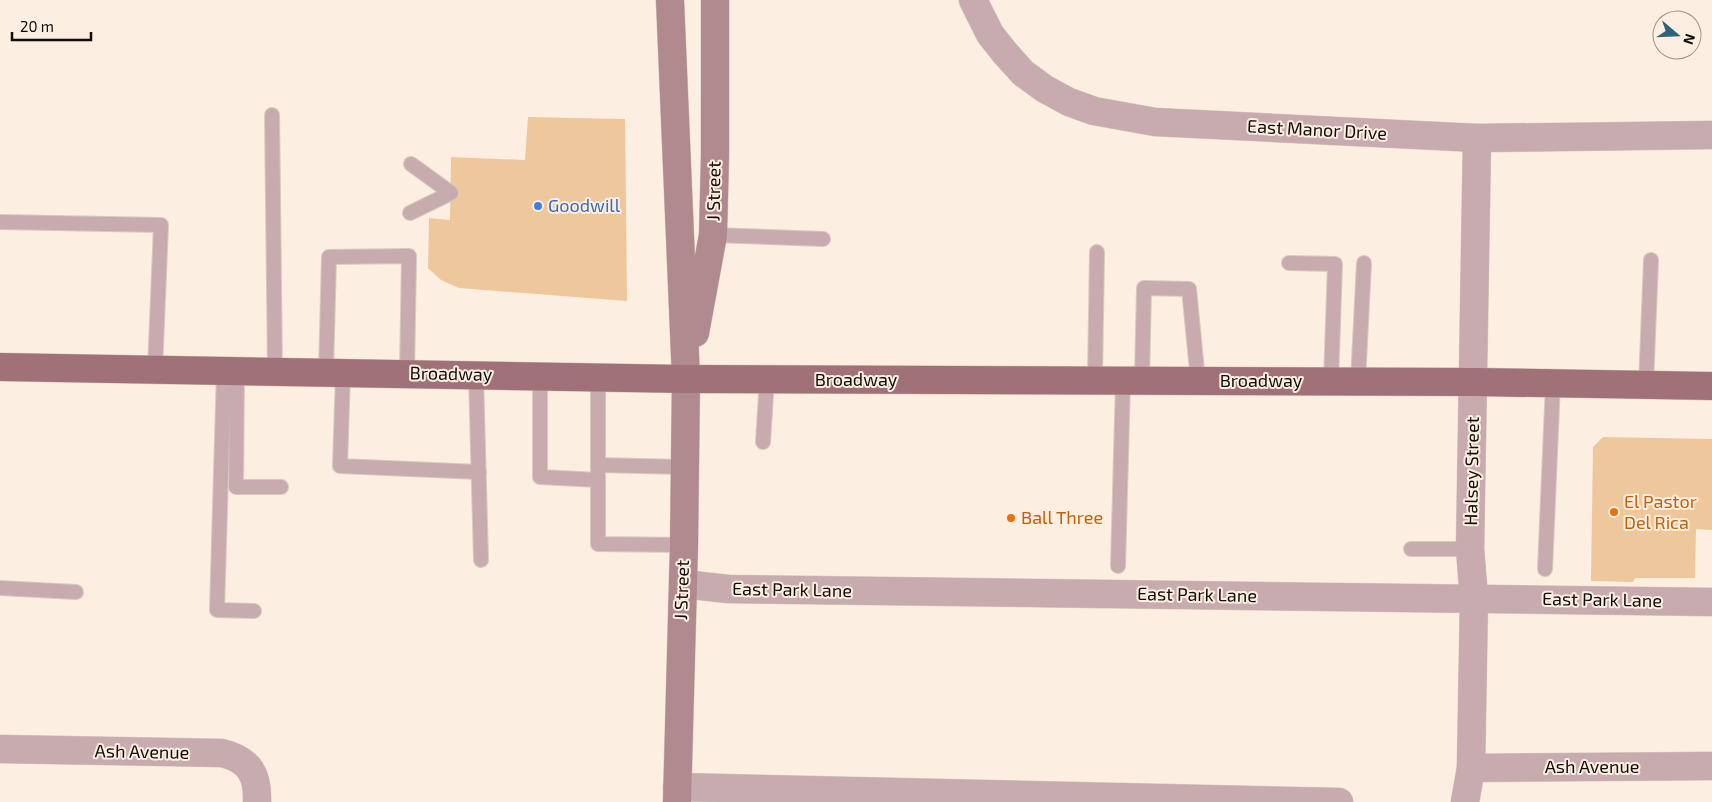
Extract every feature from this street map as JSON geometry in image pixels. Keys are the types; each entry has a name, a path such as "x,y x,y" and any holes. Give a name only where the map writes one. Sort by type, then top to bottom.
{"main road":[{"name":"J Street","path":"670,0 686,379 684,545 677,795"},
{"name":"J Street","path":"686,379 713,235 715,0"},
{"name":"Broadway","path":"0,367 686,379 1358,381 1712,386"}],"street":[{"name":"East Manor Drive","path":"973,0 990,34 1005,53 1023,72 1051,92 1069,102 1094,111 1154,122 1477,138 1712,135"},
{"name":"Halsey Street","path":"1465,802 1471,768 1474,598 1470,549 1477,138"},
{"name":"East Park Lane","path":"682,584 728,589 1712,602"},
{"name":"Ash Avenue","path":"0,749 222,753 243,761 250,769 257,786 257,799"},
{"name":"Ash Avenue","path":"1471,768 1712,766"},
{"path":"677,795 1339,802"}],"lane":[{"path":"272,116 275,372"},
{"path":"410,213 451,194 411,164"},
{"path":"0,222 161,225 155,370"},
{"path":"713,235 823,240"},
{"path":"1095,380 1097,252"},
{"path":"407,374 409,256 329,257 340,466 479,472"},
{"path":"1646,385 1651,260"},
{"path":"1289,263 1335,264 1331,381"},
{"path":"1358,381 1364,263"},
{"path":"1118,566 1133,380 1144,288 1189,288 1198,381"},
{"path":"230,371 236,487 281,487"},
{"path":"230,371 217,610 254,611"},
{"path":"476,375 481,560"},
{"path":"540,376 540,477 598,480"},
{"path":"598,377 598,544 684,545"},
{"path":"763,442 767,379"},
{"path":"1545,569 1553,383"},
{"path":"598,465 684,466"},
{"path":"1411,549 1470,549"},
{"path":"0,588 76,592"}],"building":[{"name":"Goodwill","path":"528,117 625,119 627,301 459,288 441,280 428,268 429,218 450,220 451,157 525,160"},
{"path":"1603,437 1712,439 1712,530 1696,529 1695,578 1635,578 1633,582 1591,581 1593,447"}],"place":[{"name":"Goodwill","path":"538,206"},
{"name":"El Pastor Del Rica","path":"1614,512"},
{"name":"Ball Three","path":"1011,518"}]}
